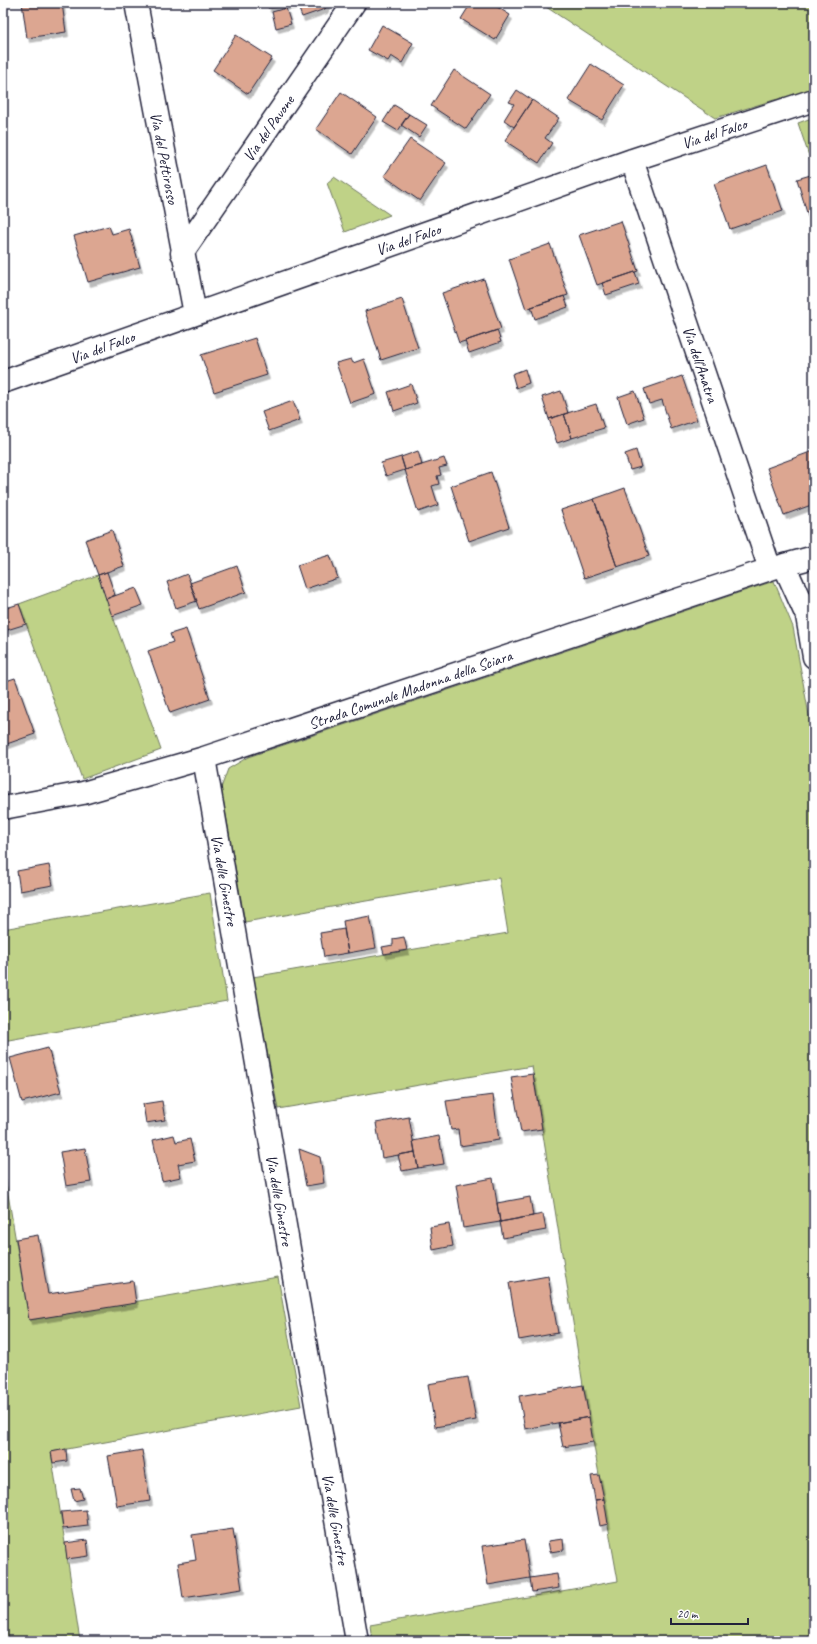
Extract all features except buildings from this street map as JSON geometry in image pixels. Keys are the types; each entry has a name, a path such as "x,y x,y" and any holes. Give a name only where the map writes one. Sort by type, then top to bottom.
{"street":[{"name":"Via del Pettirosso","path":"136,3 182,253 195,314"},
{"name":"Via del Pavone","path":"182,253 354,3"},
{"name":"Via del Falco","path":"3,382 632,160 814,100"},
{"name":"Via dell'Anatra","path":"632,160 777,567 807,616 814,657"},
{"name":"Strada Comunale Madonna della Sciara","path":"3,808 83,793 204,758 777,567 814,557"},
{"name":"Via delle Ginestre","path":"204,758 357,1641"}],"green space":[{"path":"540,3 814,3 814,91 774,100 715,118"},
{"path":"814,117 814,171 798,123"},
{"path":"334,177 390,215 345,232 327,183"},
{"path":"98,575 161,750 82,779 19,604"},
{"path":"774,581 793,627 814,743 814,1641 372,1641 370,1625 618,1581 583,1385 532,1066 278,1109 253,977 508,933 499,878 245,922 221,788 228,769 248,757"},
{"path":"210,893 227,1001 3,1041 3,929"},
{"path":"3,1164 29,1320 278,1277 301,1406 51,1452 80,1641 3,1641"}]}
